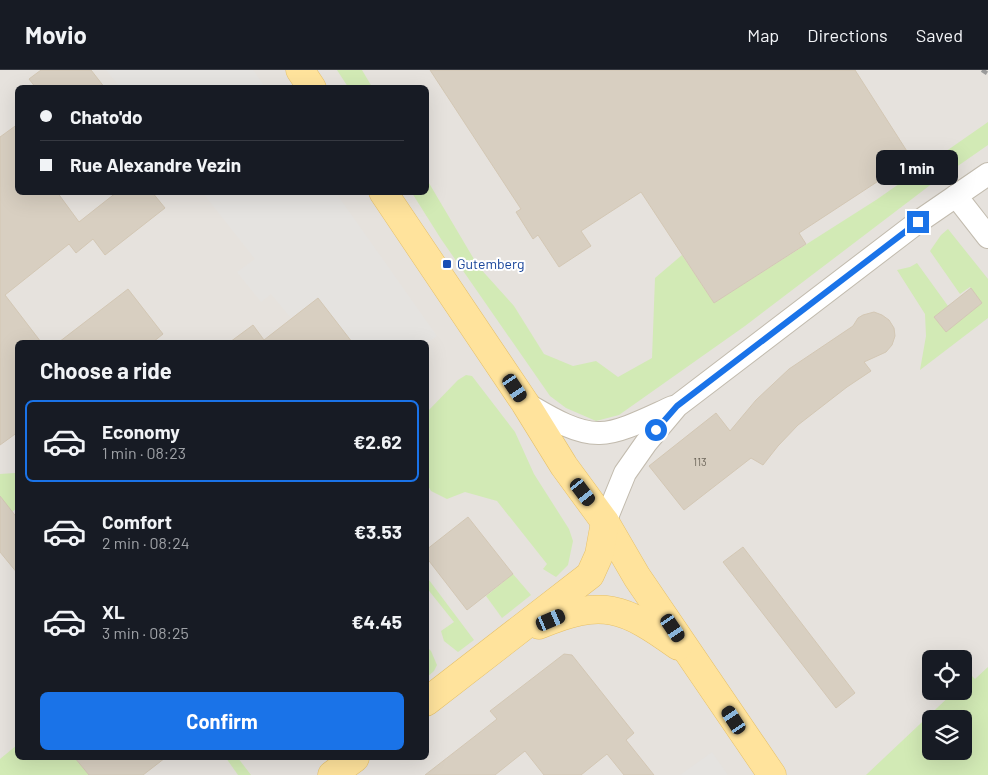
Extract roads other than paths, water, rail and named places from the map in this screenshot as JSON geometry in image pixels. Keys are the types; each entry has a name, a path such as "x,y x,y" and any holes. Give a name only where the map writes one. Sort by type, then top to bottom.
{"main road":[{"path":"300,70 310,85"},
{"path":"385,195 525,403 564,466 605,522 638,577 772,775"},
{"path":"429,700 590,575 599,555 605,522"},
{"path":"507,639 566,614 594,608 622,612 651,626 683,649 702,670"},
{"path":"332,775 351,760"}],"street":[{"path":"605,522 625,473 646,442 677,406 918,222 988,174"},
{"path":"956,196 988,237"},
{"path":"525,403 569,427 599,433 614,431 677,406"}],"railway":[{"path":"982,70 988,74"}],"place":[{"name":"Gutemberg","path":"447,264"}]}
